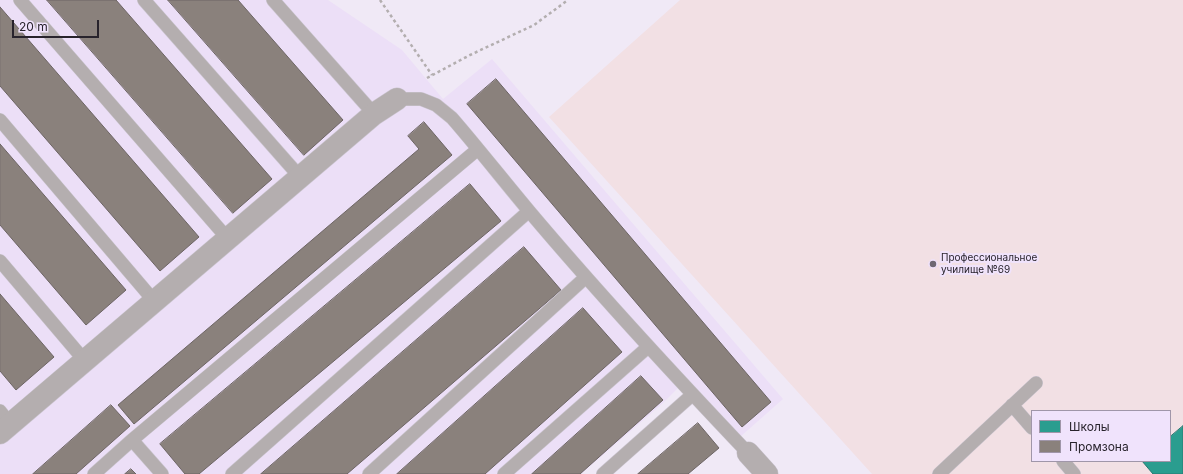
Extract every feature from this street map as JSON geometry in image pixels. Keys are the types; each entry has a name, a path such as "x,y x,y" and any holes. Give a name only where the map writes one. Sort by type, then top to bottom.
{"street":[{"path":"4,423 85,360 155,302 374,114 397,99"},
{"path":"748,453 767,474"}],"lane":[{"path":"20,0 228,239"},
{"path":"144,0 300,177"},
{"path":"273,0 374,114"},
{"path":"397,99 421,99 436,105 452,118 586,278 692,395 748,453"},
{"path":"0,120 155,302"},
{"path":"94,474 132,440 478,149"},
{"path":"232,474 529,211"},
{"path":"0,261 85,360"},
{"path":"369,474 586,278"},
{"path":"504,474 648,346"},
{"path":"939,474 1036,383"},
{"path":"603,474 692,395"},
{"path":"1012,406 1031,427"},
{"path":"132,440 162,474"},
{"path":"1064,462 1074,474"}],"path":[{"path":"380,0 432,74"},
{"path":"397,99 432,74 534,25 568,0"}],"shaded area":[{"path":"0,0 328,0 402,50 443,99 492,59 783,399 740,437 683,383 663,403 581,474 0,474"},
{"name":"Профессиональное училище №69","path":"680,0 1183,0 1183,474 872,474 549,117"}],"building: Школы":[{"path":"1183,426 1183,474 1153,474 1143,462 1171,462 1171,436"}],"building: Промзона":[{"path":"47,0 116,0 272,179 233,213"},
{"path":"168,0 238,0 343,120 304,155"},
{"path":"0,7 199,237 160,271 0,86"},
{"path":"496,79 771,402 742,427 467,104"},
{"path":"424,122 452,155 134,424 118,405 419,149 408,136"},
{"path":"0,144 126,290 86,325 0,225"},
{"path":"470,184 501,221 199,474 185,474 160,444"},
{"path":"524,247 561,290 347,474 261,474"},
{"path":"0,294 54,357 16,390 0,371"},
{"path":"583,308 622,352 485,474 397,474"},
{"path":"641,376 663,400 580,474 532,474"},
{"path":"111,405 130,426 76,474 33,474"},
{"path":"698,423 719,448 688,474 638,474"},
{"path":"131,469 136,474 125,474"}],"place":[{"name":"Профессиональное училище №69","path":"933,264"}]}
